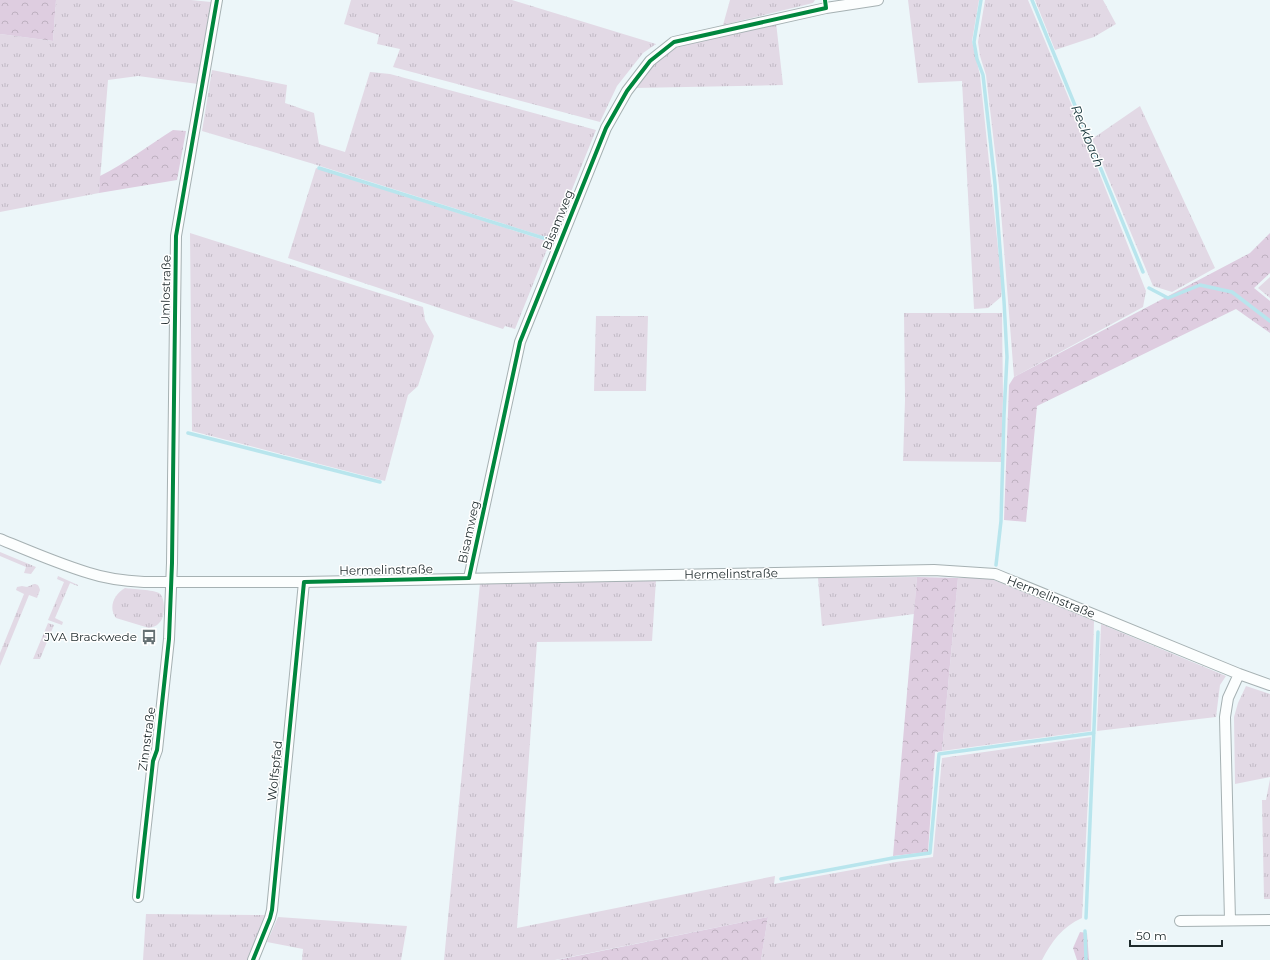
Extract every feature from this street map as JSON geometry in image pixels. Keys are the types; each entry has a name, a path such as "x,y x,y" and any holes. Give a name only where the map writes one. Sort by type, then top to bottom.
{"street":[{"name":"Umlostraße","path":"171,583 176,236 218,0"},
{"name":"Bisamweg","path":"469,578 520,342 606,128 627,91 650,61 674,42 825,4 878,0"},
{"path":"0,539 90,574 124,580 171,583"},
{"name":"Hermelinstraße","path":"171,583 304,582 934,570 995,574 1239,674 1270,685"},
{"name":"Wolfspfad","path":"253,960 272,910 304,582"},
{"name":"Zinnstraße","path":"138,897 153,761 157,750 159,734 169,639 171,583"},
{"path":"1230,920 1225,717 1228,698 1239,674"},
{"path":"1180,921 1270,920"}],"green space":[{"path":"0,0 56,0 53,41 0,34"},
{"path":"56,0 191,0 211,2 198,84 138,76 108,80 99,193 0,212 0,34 53,41"},
{"path":"351,0 512,0 656,44 643,53 617,86 600,122 393,67 400,49 377,44 379,35 344,24"},
{"path":"730,0 815,0 813,3 723,25"},
{"path":"908,0 979,0 972,41 980,75 1002,287 1001,297 988,308 974,309 962,81 918,83"},
{"path":"985,0 1028,0 1087,142 1146,291 1143,307 1014,377 999,186 986,75 980,56 978,42"},
{"path":"1035,0 1103,0 1116,24 1094,37 1055,50"},
{"path":"776,22 783,85 634,88 656,62 676,46"},
{"path":"212,70 287,85 285,103 314,113 319,144 345,152 370,72 390,74 596,130 552,239 317,165 202,131"},
{"path":"1140,106 1215,268 1172,292 1153,286 1092,139"},
{"path":"173,130 186,131 177,180 99,193 100,176 128,160"},
{"path":"316,168 550,242 515,329 505,326 503,329 288,258"},
{"path":"190,233 423,307 425,320 434,336 418,386 408,395 385,481 192,431"},
{"path":"1270,233 1270,273 1254,288 1270,301 1270,333 1236,309 1037,406 1026,522 1004,520 1009,385 1014,377 1250,253"},
{"path":"1270,277 1270,298 1258,288"},
{"path":"904,313 1002,313 1003,398 1001,462 903,461 905,400"},
{"path":"596,316 648,316 646,391 594,391"},
{"path":"0,552 36,567 31,574 24,573 26,567 0,556"},
{"path":"58,576 78,585 70,583 55,618 63,622 62,625 48,620 64,582 57,579"},
{"path":"917,577 914,614 822,626 818,578"},
{"path":"917,577 958,578 942,751 935,752 928,852 893,856"},
{"path":"958,578 989,578 1094,621 1091,731 942,751"},
{"path":"656,580 652,641 537,642 517,928 775,876 774,884 896,862 933,857 942,758 1091,737 1082,918 1058,935 1042,960 761,960 768,917 555,960 444,960 480,583"},
{"path":"34,584 38,586 40,590 37,598 29,595 0,666 0,653 24,594 16,590 17,587 27,587"},
{"path":"125,588 148,590 159,593 164,603 162,620 155,626 149,628 116,618 112,610 113,602 115,597"},
{"path":"48,623 54,625 40,659 33,659"},
{"path":"1101,624 1226,676 1220,685 1216,717 1097,731"},
{"path":"1246,686 1270,694 1270,777 1235,784 1234,717 1238,703"},
{"path":"1270,779 1270,899 1264,899 1262,800 1266,800"},
{"path":"146,914 268,915 249,960 143,960"},
{"path":"278,917 407,926 401,960 302,960 303,949 267,942"},
{"path":"768,917 761,960 557,960"},
{"path":"1080,932 1087,933 1089,960 1077,960 1073,948"}],"waterway":[{"path":"981,0 974,42 977,59 983,75 995,184 1007,357 1001,521 996,565"},
{"name":"Reckbach","path":"1032,0 1143,272"},
{"path":"319,168 553,241"},
{"name":"Reckbach","path":"1149,288 1168,298 1200,285 1232,292 1270,321"},
{"path":"188,433 380,482"},
{"path":"1086,918 1098,632"},
{"path":"781,879 893,858 930,853 939,754 1094,733"},
{"path":"1085,931 1086,960"}],"cycle path":[{"path":"138,897 153,761 157,750 169,639 172,563 176,236 217,0"},
{"path":"253,960 272,910 304,582 469,578 520,342 606,128 627,91 650,61 674,42 826,8 825,0"}],"place":[{"name":"JVA Brackwede","path":"149,637"}]}
